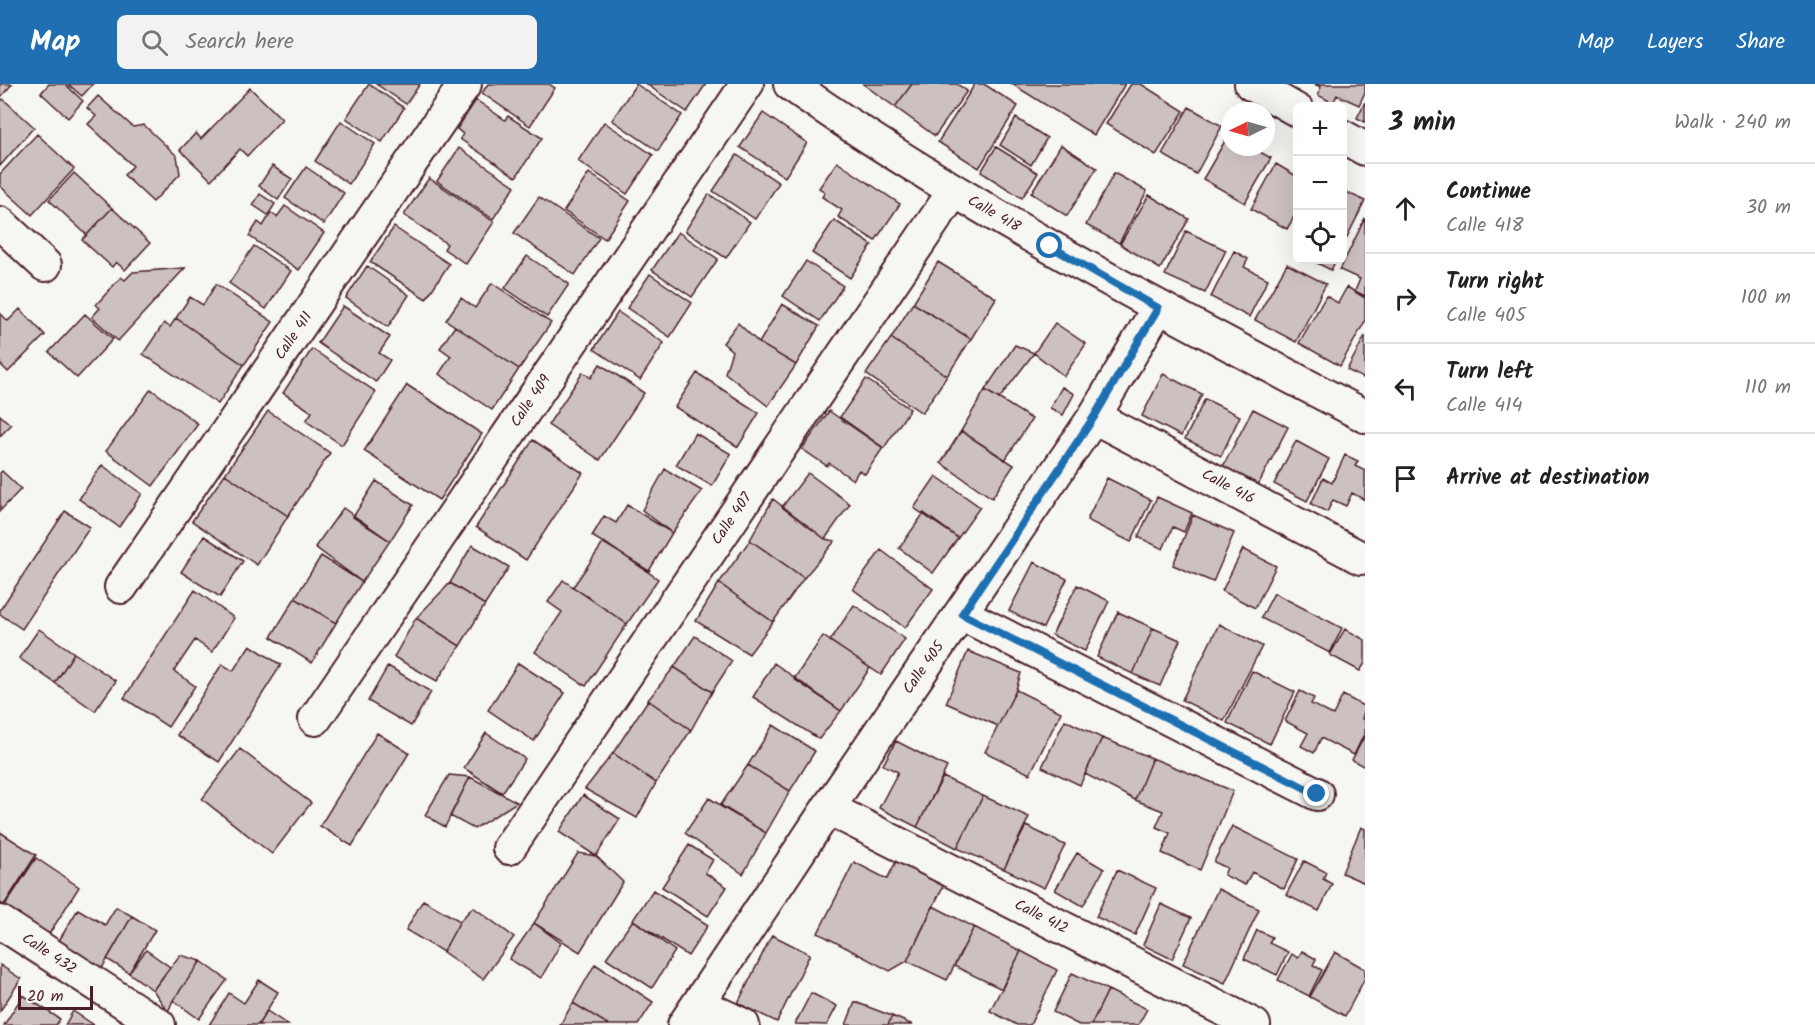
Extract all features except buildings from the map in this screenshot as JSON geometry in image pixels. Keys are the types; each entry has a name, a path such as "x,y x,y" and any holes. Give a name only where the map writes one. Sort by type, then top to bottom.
{"street":[{"name":"Calle 411","path":"121,587 465,84"},
{"name":"Calle 409","path":"315,719 747,84"},
{"path":"1251,84 1293,108"},
{"name":"Calle 418","path":"803,88 954,191 1158,308 1365,416"},
{"path":"1347,139 1365,149"},
{"name":"Calle 407","path":"509,848 954,191"},
{"path":"0,222 45,265"},
{"name":"Calle 405","path":"692,1014 828,808 1094,417 1158,308"},
{"name":"Calle 416","path":"1094,417 1361,558"},
{"path":"962,614 1317,794"},
{"name":"Calle 412","path":"828,808 1254,1025"},
{"name":"Calle 432","path":"0,922 159,1025"},
{"path":"692,1014 743,1025"}],"route":[{"path":"1050,246 1158,308 1094,417 962,614 1317,794"}]}
